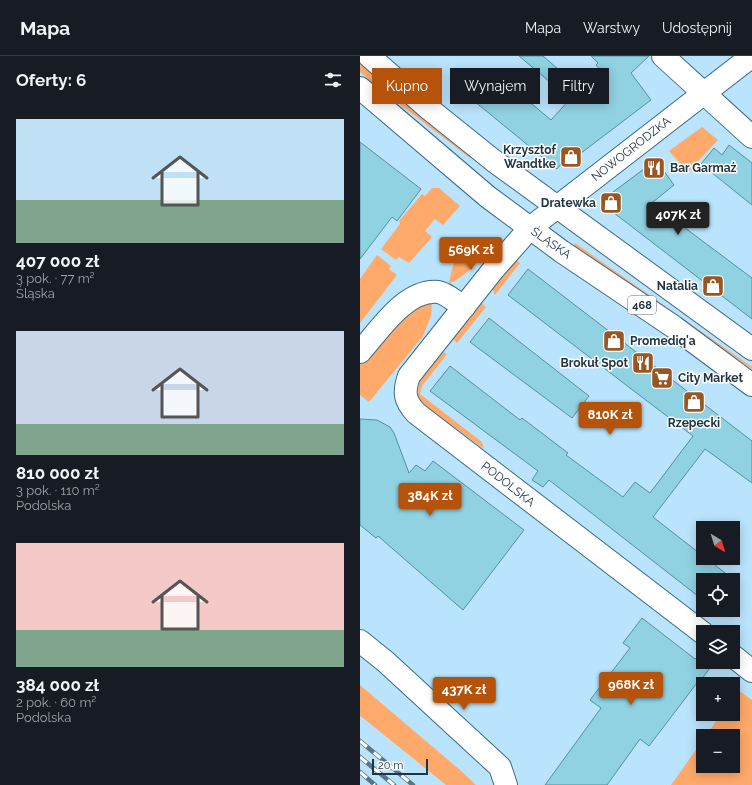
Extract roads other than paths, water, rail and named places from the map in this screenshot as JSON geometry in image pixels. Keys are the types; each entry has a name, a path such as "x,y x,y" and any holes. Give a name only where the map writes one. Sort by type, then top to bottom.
{"street":[{"name":"468","path":"369,56 434,113 556,207 752,349"},
{"path":"663,56 752,136"},
{"name":"NOWOGRODZKA","path":"530,228 752,56"},
{"name":"ŚLĄSKA","path":"360,88 488,197 530,228 674,327 752,385"},
{"name":"PODOLSKA","path":"530,228 493,270 409,376 405,386 407,403 432,425 696,628"},
{"path":"360,352 400,306 412,299 430,293 439,292 464,307"},
{"path":"360,641 386,662 500,767 506,785"},
{"path":"740,662 752,671"}],"railway":[{"path":"360,741 413,785"},
{"path":"360,757 394,785"},
{"path":"360,772 375,785"}],"place":[{"name":"Krzysztof Wandtke","path":"571,157"},
{"name":"Bar Garmaż","path":"654,168"},
{"name":"Dratewka","path":"611,203"},
{"name":"Natalia","path":"713,286"},
{"name":"Promediq'a","path":"614,341"},
{"name":"Brokuł Spot","path":"643,363"},
{"name":"City Market","path":"662,378"},
{"name":"Rzepecki","path":"694,402"}]}
